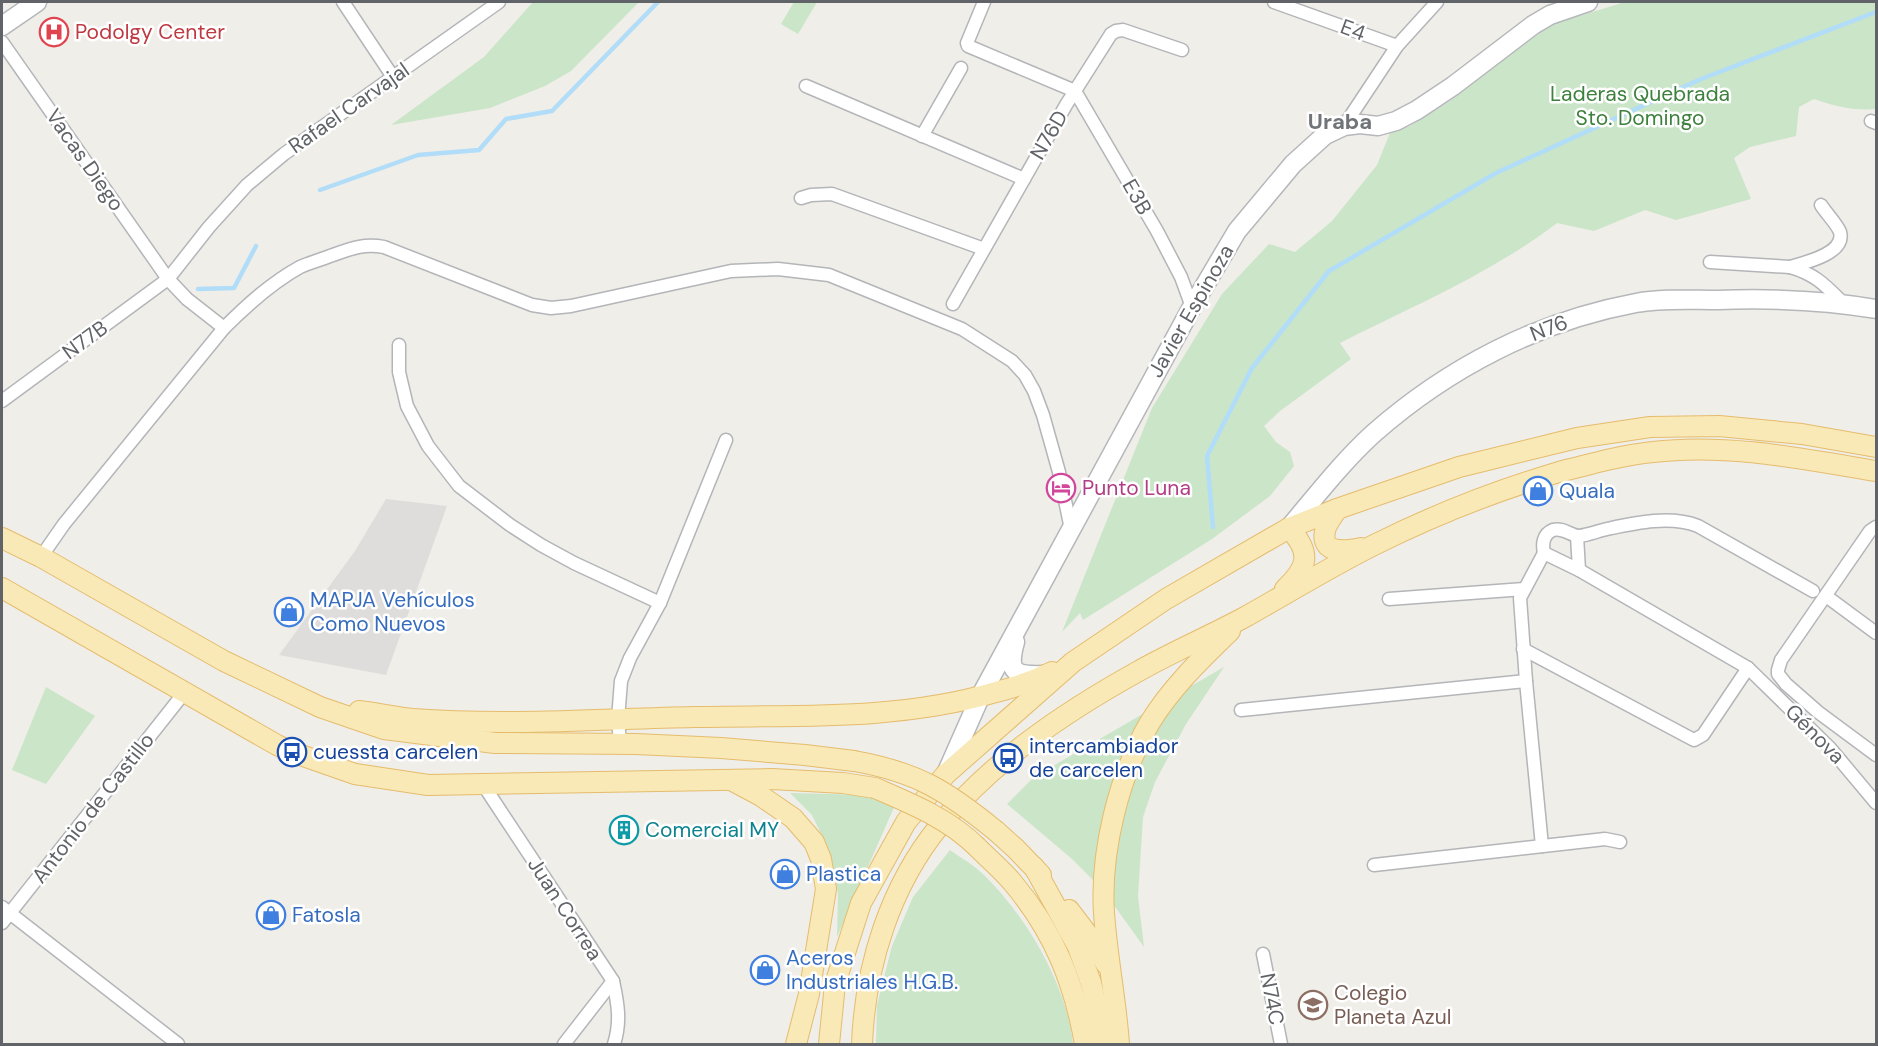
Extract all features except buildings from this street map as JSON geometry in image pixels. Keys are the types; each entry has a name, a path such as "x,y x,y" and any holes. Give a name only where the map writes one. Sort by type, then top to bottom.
{"main road":[{"path":"829,1044 835,984 861,903 906,822 946,774 1073,662 1166,599 1289,528 1459,467 1577,438 1650,427 1719,426 1803,434 1876,447"},
{"path":"862,1044 863,1012 877,945 892,903 918,855 977,785 1008,758 1077,708 1137,672 1245,617 1374,545 1500,489 1585,465 1654,452 1717,450 1798,458 1876,471"},
{"path":"1337,510 1325,530 1325,541 1330,549 1339,552 1374,545"},
{"path":"1272,601 1294,580 1305,560 1303,546 1289,528"},
{"path":"2,538 224,661 320,707 384,729 495,743 620,743 805,754 884,766 920,779 952,797 996,831 1034,867 1095,944 1109,969"},
{"path":"2,588 184,693 292,752 355,774 428,785 772,779 843,783 875,788 911,803 962,832 1012,882 1030,905 1067,971 1077,1001 1085,1044"},
{"path":"1119,1044 1104,910 1107,852 1118,801 1134,755 1150,723 1172,693 1205,656 1245,617"},
{"path":"320,707 411,719 516,722 618,718 825,716 903,712 980,697 1029,683 1073,662"},
{"path":"730,780 761,796 793,818 814,842 821,859 826,889 809,994 796,1044"},
{"path":"1034,867 1078,947 1092,983 1105,1044"},
{"path":"801,1044 802,1022"}],"street":[{"path":"2,26 37,2"},
{"path":"343,2 393,78"},
{"name":"Rafael Carvajal","path":"168,279 209,227 248,185 284,154 499,2"},
{"path":"984,2 968,45 1075,91"},
{"name":"E4","path":"1274,2 1397,46"},
{"path":"1344,126 1397,46 1437,2"},
{"name":"Javier Espinoza","path":"946,774 980,697 1192,307 1237,231 1293,165 1325,135 1344,126 1360,124 1378,126 1396,121 1453,86 1533,25 1550,15 1588,2"},
{"name":"N76D","path":"953,304 1024,178 1111,34 1124,30 1182,50"},
{"name":"Vacas Diego","path":"2,42 168,279 187,299 224,328"},
{"path":"922,136 961,68"},
{"path":"806,86 1024,178"},
{"name":"E3B","path":"1075,91 1157,231 1181,278 1192,307"},
{"path":"801,198 832,194 984,249"},
{"path":"1790,267 1826,255 1836,246 1840,233 1821,206"},
{"path":"40,557 64,524 224,328 249,303 301,267 359,245 370,244 384,247 532,305 550,308 571,306 731,271 778,269 829,275 962,329 1011,361 1025,375 1034,391 1059,472 1071,529"},
{"path":"1710,262 1790,267 1820,280 1843,303"},
{"name":"N77B","path":"2,401 168,279"},
{"name":"N76","path":"1289,528 1330,479 1373,434 1430,388 1475,360 1534,332 1584,315 1638,302 1767,298 1843,303 1876,309"},
{"path":"399,345 399,372 407,406 428,446 459,486 510,525 541,544 574,563 660,603"},
{"path":"620,743 618,718 621,681 630,658 660,603 726,440"},
{"path":"1542,846 1520,598 1544,553 1544,538 1551,531 1563,530 1577,536 1653,522 1686,521 1813,591"},
{"path":"1876,527 1870,531 1781,660 1778,670 1778,674 1786,684 1818,712 1876,754"},
{"path":"1577,536 1579,570"},
{"name":"Génova","path":"1544,553 1579,570 1749,668 1830,748 1876,803"},
{"path":"1389,599 1524,589"},
{"path":"1826,596 1876,633"},
{"path":"1020,623 1011,657 1011,666 1021,675 1047,675"},
{"path":"1523,649 1694,740 1703,735 1749,668"},
{"path":"1241,710 1526,681"},
{"name":"Antonio de Castillo","path":"2,923 6,910 184,693"},
{"name":"Juan Correa","path":"482,783 613,981 619,1021 614,1044"},
{"path":"1374,865 1605,839 1620,842"},
{"path":"6,910 178,1044"},
{"name":"N74C","path":"1263,954 1281,1044"},
{"path":"564,1044 613,981"}],"shaded area":[{"path":"386,499 447,506 386,675 279,655 355,551"}],"green space":[{"path":"533,2 639,2 571,71 545,86 490,108 391,125 484,57"},
{"path":"794,2 817,2 798,34 781,24"},
{"name":"Laderas Quebrada Sto. Domingo","path":"1625,2 1876,2 1876,109 1844,107 1814,99 1799,107 1796,136 1750,147 1734,158 1751,199 1676,220 1645,210 1594,231 1557,223 1506,258 1479,273 1340,343 1351,359 1280,411 1264,426 1276,442 1290,452 1294,466 1270,496 1212,539 1083,620 1080,613 1062,632 1152,408 1222,294 1269,244 1295,252 1332,221 1377,165 1390,133 1410,126 1450,101 1550,25"},
{"path":"1224,667 1186,724 1155,782 1143,817 1138,896 1144,947 1103,890 1072,859 1007,804 1034,777"},
{"path":"46,687 95,716 46,784 12,770"},
{"path":"790,793 869,795 895,805 837,937 838,893 827,846 812,815"},
{"path":"950,850 984,875 1015,910 1029,931 1053,975 1062,998 1073,1044 876,1044 877,1005 892,946 913,897"}],"waterway":[{"path":"320,190 418,155 479,150 506,119 552,111 658,2"},
{"path":"1213,527 1207,456 1252,368 1329,271 1496,173 1701,79 1876,12"},
{"path":"198,289 234,288 256,246"}],"place":[{"name":"Podolgy Center","path":"54,32"},
{"name":"Punto Luna","path":"1061,488"},
{"name":"Quala","path":"1538,491"},
{"name":"MAPJA Vehículos Como Nuevos","path":"289,612"},
{"name":"cuessta carcelen","path":"292,752"},
{"name":"intercambiador de carcelen","path":"1008,758"},
{"name":"Comercial MY","path":"624,830"},
{"name":"Plastica","path":"785,874"},
{"name":"Fatosla","path":"271,915"},
{"name":"Aceros Industriales H.G.B.","path":"765,970"},
{"name":"Colegio Planeta Azul","path":"1313,1005"}],"district":[{"name":"Uraba","path":"1340,121"}]}
